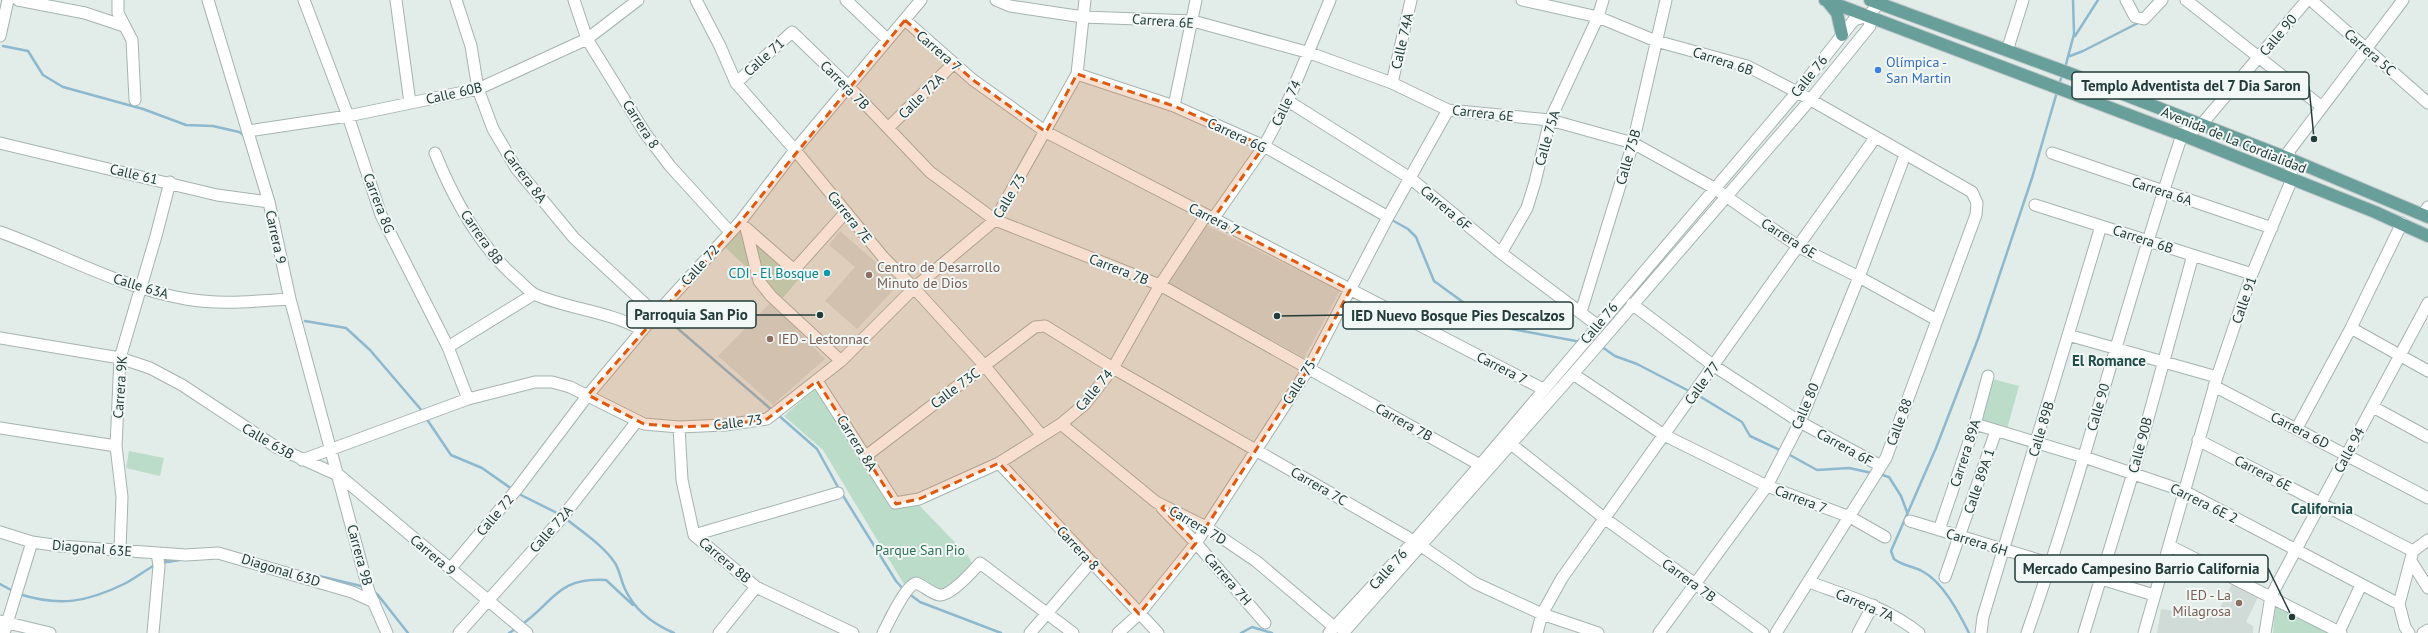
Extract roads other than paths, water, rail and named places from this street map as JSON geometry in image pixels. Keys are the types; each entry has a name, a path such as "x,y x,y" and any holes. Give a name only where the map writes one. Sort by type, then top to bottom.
{"main road":[{"name":"Avenida de La Cordialidad","path":"1826,0 2180,134 2402,223 2428,236"},
{"path":"1826,0 1837,13 1842,35"},
{"name":"Avenida de La Cordialidad","path":"1877,1 2074,75 2426,213"}],"street":[{"path":"0,36 8,0"},
{"path":"18,0 85,13 124,26"},
{"path":"118,0 118,13 132,40 135,100"},
{"name":"Carrera 9","path":"208,0 269,202 290,299 330,449 340,476"},
{"name":"Carrera 8G","path":"304,0 348,116 381,215 448,347 468,399"},
{"path":"396,0 410,103"},
{"name":"Carrera 8A","path":"456,0 471,46 478,89 493,129 516,168 574,238 656,314"},
{"name":"Carrera 8","path":"574,0 587,38 645,133 670,166 730,232"},
{"name":"Calle 60B","path":"248,131 348,116 478,89 587,38 638,0"},
{"name":"Carrera 7E","path":"696,0 720,46 736,83 796,150 883,257 914,288 984,365 1042,436"},
{"path":"846,0 888,39"},
{"name":"Calle 72","path":"450,569 514,492 588,394 642,330 730,232 743,225 796,150 921,0"},
{"name":"Carrera 6E","path":"996,0 1010,6 1083,17 1193,21 1310,53 1392,83 1448,110 1550,120 1633,143 1726,195 1799,247 1859,277 1937,320"},
{"name":"Calle 73","path":"641,422 679,427 767,419 776,414 841,361 914,288 995,220 1046,132 1077,74 1085,0"},
{"path":"1174,106 1193,21 1196,0"},
{"name":"Calle 74","path":"896,504 919,499 999,463 1062,424 1086,404 1113,368 1160,285 1264,146 1288,101 1310,53 1330,0"},
{"name":"Calle 74A","path":"1392,83 1411,0"},
{"name":"Carrera 6B","path":"1522,0 1598,17 1656,41 1747,66 1797,92 1875,138 1972,192"},
{"name":"Calle 75A","path":"1501,253 1527,208 1550,120 1598,17 1604,0"},
{"name":"Calle 75B","path":"1581,312 1633,143 1666,0"},
{"path":"2007,51 2023,0"},
{"path":"2126,0 2135,17 2144,19 2162,0"},
{"path":"2186,0 2322,107"},
{"name":"Calle 90","path":"2201,125 2307,0"},
{"name":"Carrera 5C","path":"2311,0 2428,103"},
{"name":"Calle 91","path":"2144,633 2154,595 2170,546 2198,440 2216,382 2252,274 2292,179 2289,151 2403,0"},
{"name":"Calle 76","path":"1418,544 1480,465 1573,374 1726,195 1810,100 1870,26 1868,16 1877,1"},
{"name":"Calle 76","path":"1339,632 1418,544 1506,441 1543,389 1797,92 1854,20 1868,16"},
{"name":"Carrera 7","path":"905,20 953,64 1046,132 1543,389"},
{"name":"Calle 71","path":"736,83 792,32"},
{"name":"Carrera 7B","path":"792,32 848,86 930,172 995,220 1160,285 1480,465"},
{"name":"Calle 72A","path":"888,128 953,64"},
{"name":"Carrera 6G","path":"1077,74 1174,106 1264,146 1388,217"},
{"name":"Carrera 6F","path":"1288,101 1410,178 1501,253 1597,325"},
{"name":"Calle 75","path":"1118,633 1139,614 1196,543 1309,368 1388,217 1448,110"},
{"path":"2180,134 2191,132 2201,125"},
{"name":"Calle 90","path":"2027,633 2051,565 2180,134"},
{"name":"Calle 77","path":"1536,633 1542,614 1562,578 1799,247 1875,138"},
{"name":"Calle 61","path":"0,143 170,182 217,195 269,202"},
{"name":"Carrera 8B","path":"436,153 447,183 488,251 534,294 572,308 618,318 642,330"},
{"name":"Carrera 6A","path":"2052,153 2272,228"},
{"name":"Calle 80","path":"1659,633 1767,486 1800,422 1859,277 1905,155"},
{"name":"Carrera 9K","path":"120,550 122,497 116,446 120,358 170,182"},
{"name":"Calle 88","path":"1776,633 1886,458 1976,216 1977,203 1972,192"},
{"name":"Carrera 6B","path":"2035,204 2252,274"},
{"path":"743,225 794,270 846,212"},
{"path":"2297,428 2351,328 2402,223"},
{"path":"743,225 759,281 771,296 841,361"},
{"name":"Calle 89B","path":"1981,633 1983,617 2037,443 2101,226"},
{"name":"Calle 63A","path":"0,232 141,287 186,299 234,303 290,299"},
{"name":"Calle 90B","path":"2084,633 2133,473 2193,255"},
{"path":"448,347 534,294"},
{"name":"Carrera 6F","path":"1632,304 1714,366 1800,422 1881,466"},
{"name":"Calle 94","path":"2265,633 2271,596 2426,310"},
{"name":"Carrera 7C","path":"1045,326 1113,368 1418,544 1475,583 1542,614 1598,633"},
{"name":"Calle 73C","path":"866,456 1035,327 1045,326"},
{"path":"2351,328 2428,371"},
{"name":"Carrera 6D","path":"2068,335 2163,362 2216,382 2297,428 2428,498"},
{"name":"Calle 63B","path":"0,338 120,358 150,368 182,385 246,429 302,460 468,399 541,382 558,384 588,394 641,422"},
{"name":"Carrera 7","path":"1573,374 1664,435 1767,486 1850,517 1885,537"},
{"name":"Carrera 89A","path":"1939,530 1975,424 1988,376"},
{"name":"Carrera 8A","path":"817,381 866,456 893,502 896,504"},
{"path":"2373,407 2428,437"},
{"name":"Calle 72A","path":"459,633 563,516 641,422"},
{"name":"Carrera 7D","path":"1062,424 1156,502 1206,527 1256,561 1339,632"},
{"name":"Carrera 6E 2","path":"1975,424 2084,457 2184,491 2399,604"},
{"name":"Carrera 8B","path":"679,427 682,480 694,535 756,587 853,633"},
{"path":"0,428 116,446"},
{"name":"Calle 89A 1","path":"1945,576 1960,537 1996,431"},
{"name":"Carrera 6E","path":"2198,440 2321,502 2412,556"},
{"name":"Carrera 7B","path":"1506,441 1604,518 1763,633"},
{"name":"Carrera 9","path":"302,460 340,476 521,628"},
{"name":"Carrera 8","path":"999,463 1158,633"},
{"name":"Carrera 9B","path":"340,476 374,602 388,633"},
{"path":"694,535 838,493"},
{"name":"Carrera 7H","path":"1156,502 1196,543 1266,623"},
{"path":"1910,521 1939,530"},
{"name":"Carrera 6H","path":"1939,530 2154,595"},
{"name":"Diagonal 63E","path":"0,532 32,542 120,550 158,560 186,555"},
{"path":"2409,633 2405,627 2399,604 2412,556 2428,540"},
{"path":"32,542 17,593 4,626 50,633"},
{"path":"2170,546 2340,632 2361,585"},
{"name":"Diagonal 63D","path":"186,555 218,553 240,558 352,592 374,602"},
{"path":"2412,556 2428,588"},
{"path":"153,633 158,560"},
{"path":"1030,633 1091,562"},
{"path":"883,633 910,589 944,595 965,579 980,563 1073,633"},
{"name":"Carrera 7A","path":"1808,582 1873,605 1909,625 1919,633"},
{"path":"719,633 756,587"},
{"path":"1858,633 1873,605"},
{"path":"2423,633 2428,630"}],"waterway":[{"path":"2065,68 2074,34 2073,0"},
{"path":"2075,36 2098,0"},
{"path":"2070,56 2140,22"},
{"path":"3,46 28,51 43,75 63,87 143,109 186,125 213,126 239,132 245,136"},
{"path":"2059,85 2062,75"},
{"path":"1969,633 1950,599 1937,583 1922,571 1894,559 1891,551 1936,448 1978,339 2032,178 2057,92"},
{"path":"1390,219 1408,229 1416,237 1434,281 1467,305 1498,323 1512,329 1581,342"},
{"path":"667,308 669,321 773,411"},
{"path":"305,321 346,328 370,350 423,412"},
{"path":"1602,347 1615,356 1637,364 1691,392"},
{"path":"1696,394 1742,422 1750,436 1782,451"},
{"path":"777,414 817,449 839,489"},
{"path":"426,418 451,455 482,468 512,489"},
{"path":"1788,454 1817,470 1849,468 1872,473"},
{"path":"1879,474 1889,477 1901,496 1907,512"},
{"path":"517,493 561,515"},
{"path":"842,494 896,581 904,590"},
{"path":"565,518 605,550 610,556 617,566 629,597 639,610 652,621 674,633"},
{"path":"236,553 247,556"},
{"path":"161,563 180,560"},
{"path":"19,594 34,598 60,601 85,599 124,584 157,564"},
{"path":"298,571 365,587"},
{"path":"521,625 566,587 590,580 606,580 633,605"},
{"path":"0,584 13,591"},
{"path":"373,591 378,595 408,633"},
{"path":"908,593 920,602 1001,633"},
{"path":"1241,633 1252,627 1272,633"},
{"path":"509,633 517,628"}],"place":[{"name":"Olímpica - San Martin","path":"1878,70"},
{"name":"Templo Adventista del 7 Dia Saron","path":"2314,139"},
{"name":"CDI - El Bosque","path":"827,273"},
{"name":"Centro de Desarrollo Minuto de Dios","path":"869,275"},
{"name":"Parroquia San Pio","path":"820,315"},
{"name":"IED Nuevo Bosque Pies Descalzos","path":"1277,316"},
{"name":"IED - Lestonnac","path":"770,339"},
{"name":"IED - La Milagrosa","path":"2239,603"},
{"name":"Mercado Campesino Barrio California","path":"2292,617"}],"district":[{"name":"El Romance","path":"2109,360"},
{"name":"California","path":"2322,508"}],"park label":[{"name":"Parque San Pio","path":"920,550"}]}
